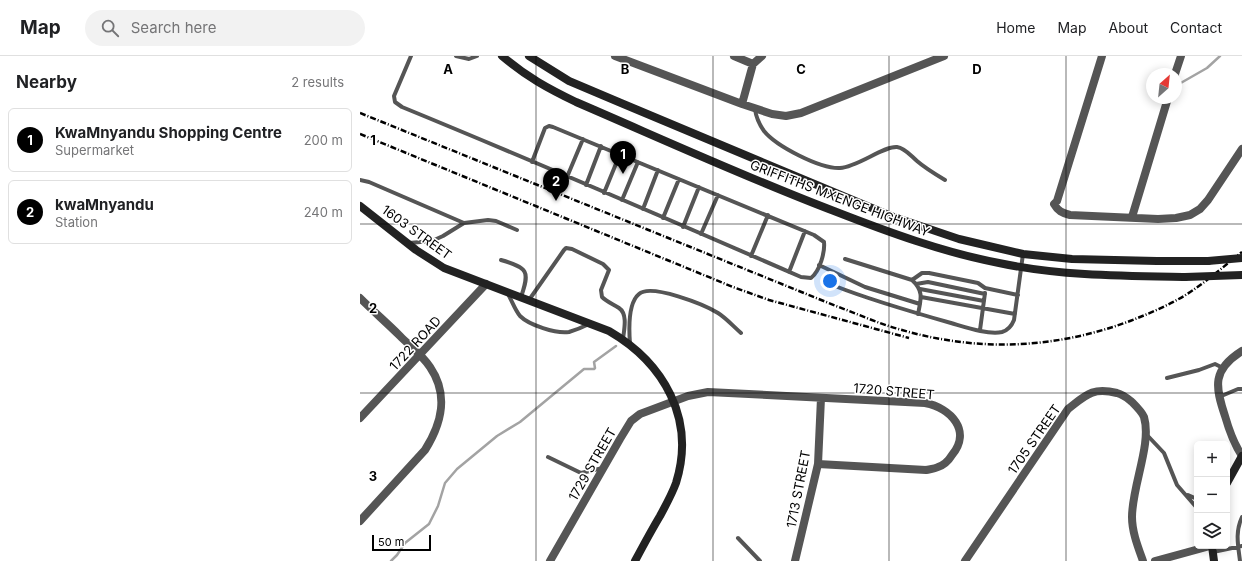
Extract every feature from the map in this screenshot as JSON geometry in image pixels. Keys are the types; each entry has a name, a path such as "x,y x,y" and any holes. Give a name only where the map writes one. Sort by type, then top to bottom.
{"street":[{"name":"GRIFFITHS MXENGE HIGHWAY","path":"502,56 522,72 545,87 576,102 794,196 887,232 936,248 1021,267 1093,275 1185,277 1242,275"},
{"name":"GRIFFITHS MXENGE HIGHWAY","path":"529,56 576,83 891,216 959,239 1023,254 1072,259 1208,261 1242,258"},
{"path":"615,56 742,104 772,114 786,116 801,113 944,56"},
{"path":"734,56 753,64"},
{"path":"742,104 753,64 762,56"},
{"path":"1102,56 1057,201 1054,204 1056,209 1062,213 1070,215 1158,219 1176,218 1190,215 1200,209 1208,200 1242,149"},
{"path":"1177,68 1181,56"},
{"path":"1132,217 1166,104"},
{"name":"1603 STREET","path":"360,206 432,261 444,268 609,331 626,342 649,362 664,382 674,401 679,417 681,451 676,483 635,561"},
{"name":"1722 ROAD","path":"362,412 420,355 486,284"},
{"path":"360,298 420,355 430,368 439,386 442,408 434,437 426,450 360,521"},
{"path":"1230,478 1242,456 1231,433 1219,397 1218,380 1227,363 1242,351"},
{"name":"1705 STREET","path":"965,561 1068,409 1084,396 1095,391 1109,391 1123,395 1135,405 1143,415 1145,440 1132,502 1132,518 1136,541 1143,561"},
{"name":"1720 STREET","path":"674,401 698,393 708,392 925,403 936,405 946,411 956,421 960,431 960,441 956,451 948,461 938,467 926,470 818,464"},
{"name":"1713 STREET","path":"795,561 818,464 821,398"},
{"name":"1729 STREET","path":"550,561 631,421 640,414 674,401"},
{"path":"1155,561 1202,549"},
{"path":"1211,549 1214,561"}],"lane":[{"path":"411,56 394,96 395,102 398,105 800,277 811,278 814,276 825,248 824,242 814,235 553,127 548,126 545,128 532,162"},
{"path":"456,56 469,59 477,56"},
{"path":"754,108 760,125 765,133 810,161 826,166 840,168 855,164 890,148 897,147 904,149 916,161 944,180"},
{"path":"567,177 583,139"},
{"path":"586,185 602,146"},
{"path":"604,193 620,154"},
{"path":"622,200 638,162"},
{"path":"643,210 658,170"},
{"path":"663,218 679,179"},
{"path":"360,180 380,186 464,223"},
{"path":"683,227 699,187"},
{"path":"701,234 718,195"},
{"path":"751,256 768,216"},
{"path":"408,243 432,241 444,236 464,223 488,220 517,230"},
{"path":"789,272 805,231"},
{"path":"525,298 564,250 566,248 572,249 603,264 609,270 601,290 602,297 619,308 623,313 626,342"},
{"path":"835,286 918,314 980,330 1001,332 1008,330 1015,314 1023,254"},
{"path":"845,259 912,280 920,289 921,297 918,314"},
{"path":"501,260 517,265 525,272 527,279 525,298"},
{"path":"819,265 865,287 920,304"},
{"path":"912,280 922,273 928,273 978,283 985,288 1018,294"},
{"path":"916,284 928,282 986,294"},
{"path":"980,330 986,294 985,288"},
{"path":"920,289 984,301"},
{"path":"626,342 633,306 639,294 644,291 662,292 709,308 724,318 741,333"},
{"path":"508,292 515,309 527,322 554,331 563,332 590,324"},
{"path":"921,297 1015,314"},
{"path":"1167,378 1199,370 1215,364 1223,368"},
{"path":"1219,397 1238,389 1242,389"},
{"path":"1145,433 1164,453 1178,485 1194,505"},
{"path":"548,457 581,473 603,468"},
{"path":"1184,493 1194,498"},
{"path":"1240,561 1240,547 1237,530 1242,517"},
{"path":"738,538 760,561"}],"waterway":[{"path":"1182,82 1207,68 1220,56"},
{"path":"391,561 405,543 429,524 438,506 445,483 457,469 497,436 520,422 584,369 594,369 594,362 616,346"}],"railway":[{"path":"360,113 877,322 893,328 959,342 988,344 1045,342 1102,330 1130,321 1178,300 1214,275 1242,252"},
{"path":"360,134 733,287 769,300 909,338"}],"place":[{"name":"KwaMnyandu Shopping Centre","path":"623,174"},
{"name":"kwaMnyandu","path":"556,201"}]}
